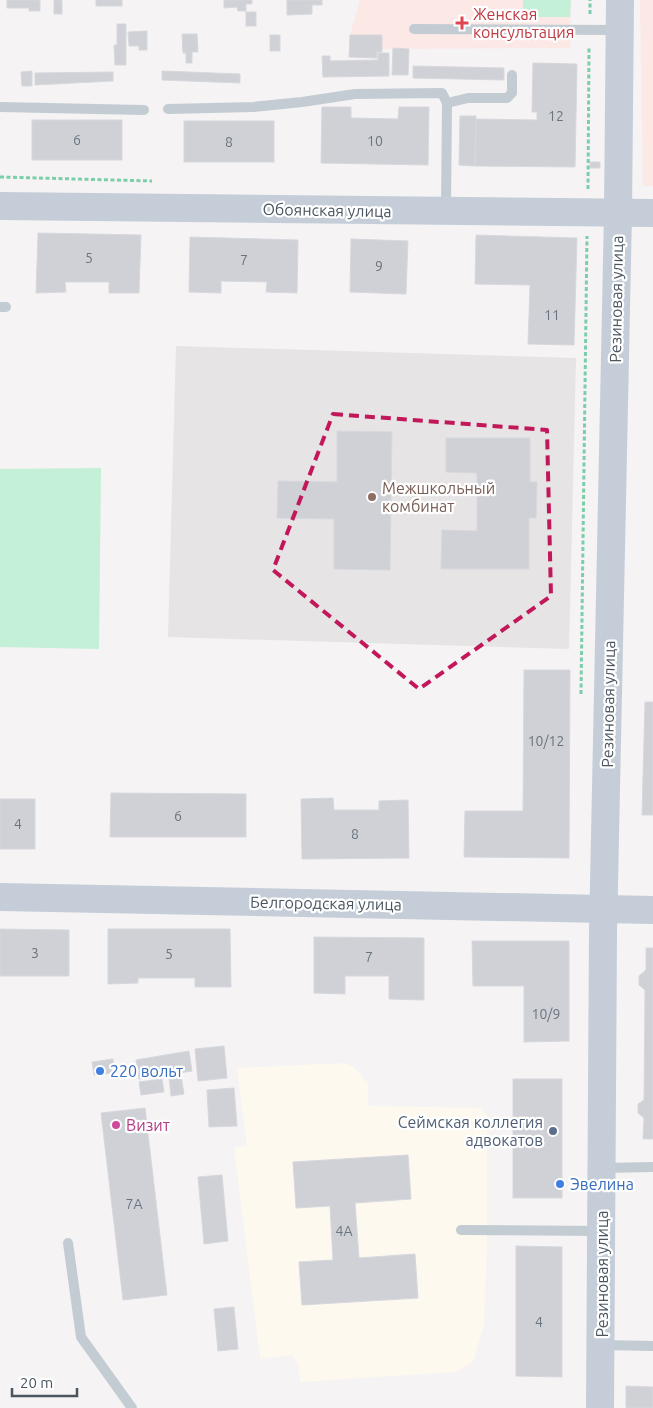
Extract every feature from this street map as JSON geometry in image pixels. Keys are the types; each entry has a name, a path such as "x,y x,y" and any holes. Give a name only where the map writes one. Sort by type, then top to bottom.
{"street":[{"name":"Резиновая улица","path":"600,1408 604,909 618,213 620,0"},
{"name":"Обоянская улица","path":"0,206 653,214"},
{"name":"Белгородская улица","path":"0,897 653,910"}],"lane":[{"path":"414,29 620,30"},
{"path":"447,103 468,98 507,98 512,93 512,75"},
{"path":"168,109 253,107 355,94 396,92 442,93 447,103 446,211"},
{"path":"0,107 144,110"},
{"path":"602,1168 653,1167"},
{"path":"461,1230 602,1231"},
{"path":"68,1243 81,1337 132,1408"},
{"path":"601,1345 653,1346"}],"path":[{"path":"581,700 590,0"}],"highlighted area":[{"path":"333,414 547,430 551,596 419,689 273,570"}],"shaded area":[{"name":"Женская консультация","path":"360,0 571,0 570,48 382,49 382,35 350,35"},
{"path":"640,0 653,0 653,186 643,186"},
{"name":"Межшкольный комбинат","path":"176,346 576,358 569,649 168,637"},
{"path":"344,1063 354,1067 368,1083 368,1106 480,1108 487,1116 487,1245 484,1325 473,1362 455,1372 300,1382 298,1363 291,1355 260,1359 234,1147 247,1146 237,1068"}],"green space":[{"path":"523,0 571,0 570,17 523,17"},
{"path":"101,468 99,649 0,647 0,469"}],"building":[{"path":"7,0 40,0 40,11 29,11 29,8 7,8"},
{"path":"54,0 62,0 62,14 54,14"},
{"path":"96,0 122,0 122,6 96,6"},
{"path":"224,0 252,0 252,4 246,4 246,11 238,11 237,7 224,8"},
{"path":"287,0 322,0 322,5 312,5 312,14 287,15"},
{"path":"246,12 256,12 256,26 246,26"},
{"path":"117,24 126,24 126,65 115,65 114,45 117,45"},
{"path":"147,31 147,50 139,50 139,46 129,46 128,32"},
{"path":"182,34 197,34 198,52 192,52 192,63 186,63 186,53 183,53"},
{"path":"270,35 280,35 280,51 270,51"},
{"path":"350,35 382,35 382,52 377,52 377,58 349,57"},
{"path":"393,48 409,49 408,75 392,75"},
{"path":"378,53 389,53 389,76 323,77 322,56 330,56 330,61 378,60"},
{"path":"533,63 577,64 575,167 475,166 476,119 537,120 537,112 532,112"},
{"path":"413,66 504,68 504,80 413,78"},
{"path":"32,71 32,86 22,86 21,72"},
{"path":"162,71 240,74 240,83 162,80"},
{"path":"113,72 113,81 35,85 35,73"},
{"path":"322,107 351,107 351,118 398,119 399,107 429,107 428,165 321,163"},
{"path":"460,116 476,116 475,166 459,165"},
{"path":"32,120 122,120 122,160 32,160"},
{"path":"184,121 274,121 274,162 184,162"},
{"path":"590,162 600,162 600,168 590,168"},
{"path":"38,233 141,235 139,293 109,293 109,282 65,282 66,292 36,293"},
{"path":"476,235 577,238 574,345 528,344 530,285 475,284"},
{"path":"190,237 298,240 297,293 266,292 267,282 221,281 221,293 189,292"},
{"path":"351,239 408,241 406,294 350,292"},
{"path":"337,431 392,432 390,570 334,569 334,519 277,518 278,481 337,482"},
{"path":"446,438 530,438 530,482 537,482 536,518 529,518 529,569 441,569 442,530 477,531 477,473 446,472"},
{"path":"524,670 570,670 569,858 464,857 465,811 523,811"},
{"path":"645,702 653,702 653,815 642,815"},
{"path":"111,793 246,794 246,837 110,837"},
{"path":"333,798 334,810 379,810 379,801 408,800 409,858 302,859 301,799"},
{"path":"0,799 35,799 35,849 0,849"},
{"path":"0,929 69,930 69,976 0,976"},
{"path":"108,929 230,929 231,987 195,987 195,978 138,978 138,983 108,984"},
{"path":"314,937 424,938 424,1000 389,999 389,976 345,976 345,994 314,993"},
{"path":"472,941 569,941 569,1041 524,1042 524,986 473,986"},
{"path":"646,948 653,948 653,1139 643,1139 644,1118 638,1113 638,1104 644,1100 645,990 639,985 639,976 646,970"},
{"path":"224,1046 227,1078 198,1081 195,1049"},
{"path":"189,1051 192,1071 139,1079 136,1060"},
{"path":"113,1059 114,1073 94,1075 92,1062"},
{"path":"181,1075 184,1094 171,1096 169,1077"},
{"path":"162,1079 164,1092 141,1095 139,1082"},
{"path":"513,1079 562,1079 562,1198 513,1198"},
{"path":"234,1088 237,1126 209,1127 207,1090"},
{"path":"145,1108 167,1295 123,1300 101,1113"},
{"path":"408,1155 411,1199 355,1203 359,1258 415,1254 418,1298 302,1305 299,1262 333,1260 330,1206 296,1208 293,1162"},
{"path":"222,1175 228,1241 204,1244 198,1177"},
{"path":"516,1246 562,1247 562,1377 516,1376"},
{"path":"234,1307 238,1349 218,1351 214,1309"},
{"path":"626,1386 653,1387 653,1408 626,1408"}],"place":[{"name":"Женская консультация","path":"462,23"},
{"name":"Межшкольный комбинат","path":"372,497"},
{"name":"220 вольт","path":"100,1071"},
{"name":"Визит","path":"116,1125"},
{"name":"Сеймская коллегия адвокатов","path":"553,1131"},
{"name":"Эвелина","path":"560,1184"}]}
